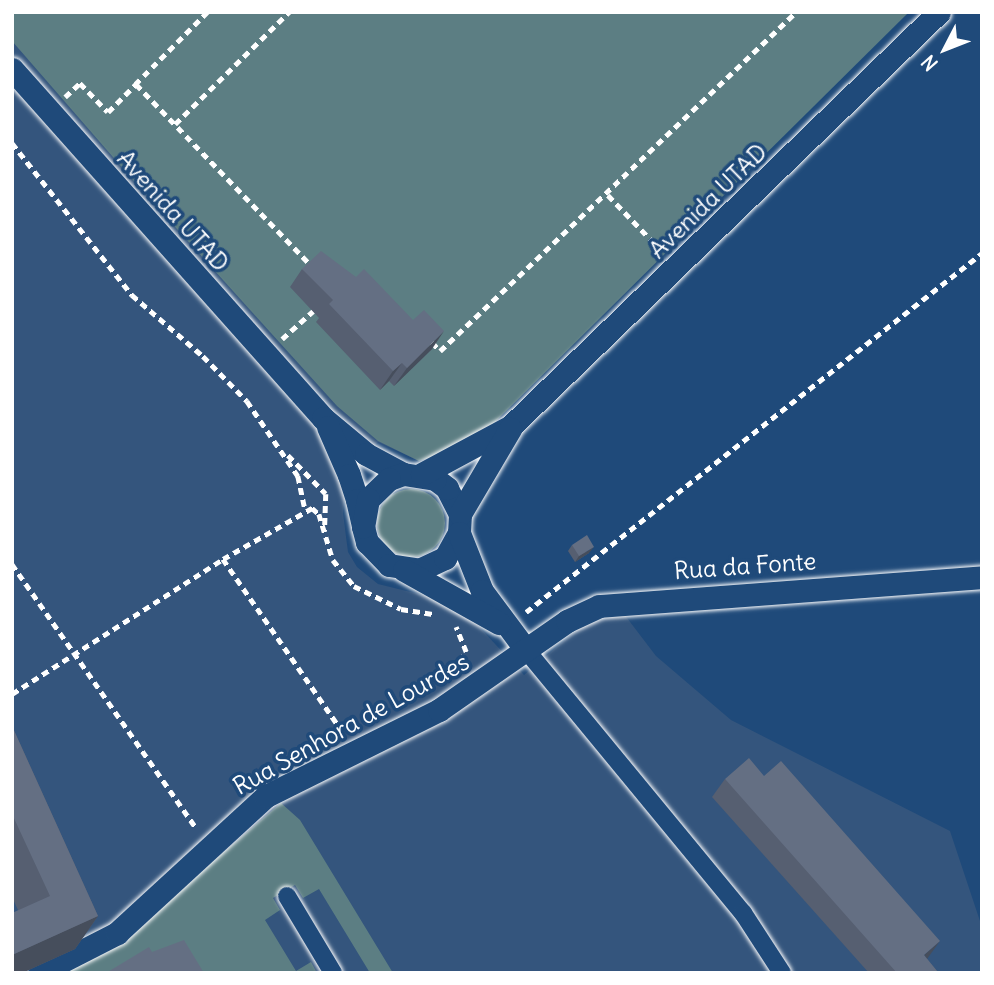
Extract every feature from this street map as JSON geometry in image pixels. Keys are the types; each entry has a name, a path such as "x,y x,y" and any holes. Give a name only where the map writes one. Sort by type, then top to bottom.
{"street":[{"name":"Avenida UTAD","path":"363,527 368,499 389,478 412,474 511,426 939,12"},
{"name":"Avenida UTAD","path":"12,69 323,418 366,454 447,488 459,523"},
{"name":"Avenida UTAD","path":"323,418 349,475 363,527 376,556 404,570 433,566 445,558 459,523 511,426"},
{"path":"459,523 482,591 507,627 743,913 782,973"},
{"path":"404,570 507,627"},
{"name":"Rua da Fonte","path":"526,650 567,621 617,601 982,577"},
{"name":"Rua Senhora de Lourdes","path":"39,973 117,933 266,796 439,710 526,650"},
{"path":"287,896 332,973"}],"path":[{"path":"61,124 72,115 60,102 80,83 108,112 208,12"},
{"path":"174,124 289,12"},
{"path":"422,331 440,351 608,195 796,12"},
{"path":"136,84 312,266"},
{"path":"12,143 132,295 203,356 247,401 284,451 298,476 305,509"},
{"path":"608,195 677,267"},
{"path":"507,627 982,253"},
{"path":"267,355 313,310"},
{"path":"284,451 326,494 325,532"},
{"path":"305,509 319,514 342,574 364,594 440,617"},
{"path":"12,694 305,509"},
{"path":"223,559 342,731"},
{"path":"12,564 72,655 197,829"},
{"path":"447,677 466,652 458,628 448,620"},
{"path":"331,738 353,726"},
{"path":"189,837 203,822"}],"shaded area":[{"path":"12,12 909,12 419,461 378,442 341,478 345,491 343,513 348,552 357,567 378,584 435,598 468,615 524,675 584,624 624,614 656,656 731,720 950,831 982,927 982,973 12,973"}],"green space":[{"path":"12,12 909,12 493,424 454,450 419,461 378,441 337,406 139,187 12,41"},
{"path":"411,489 424,492 435,499 442,510 445,523 442,536 435,547 424,554 411,557 398,554 387,547 380,536 377,523 380,510 387,499 398,492"},
{"path":"281,803 300,820 393,973 370,973 319,889 303,898 295,885 273,898 280,910 265,920 296,971 311,962 317,973 63,973 114,946"}],"building":[{"path":"321,251 356,277 364,269 413,320 424,310 444,331 407,368 402,363 393,371 329,304 333,300 302,269"},
{"path":"587,535 594,547 579,556 572,545"},
{"path":"12,726 98,916 12,955 12,913 50,896 12,814"},
{"path":"749,758 764,776 781,761 940,941 924,955 937,971 935,973 897,973 725,779"},
{"path":"184,940 204,973 106,973 149,947 152,952"}]}
